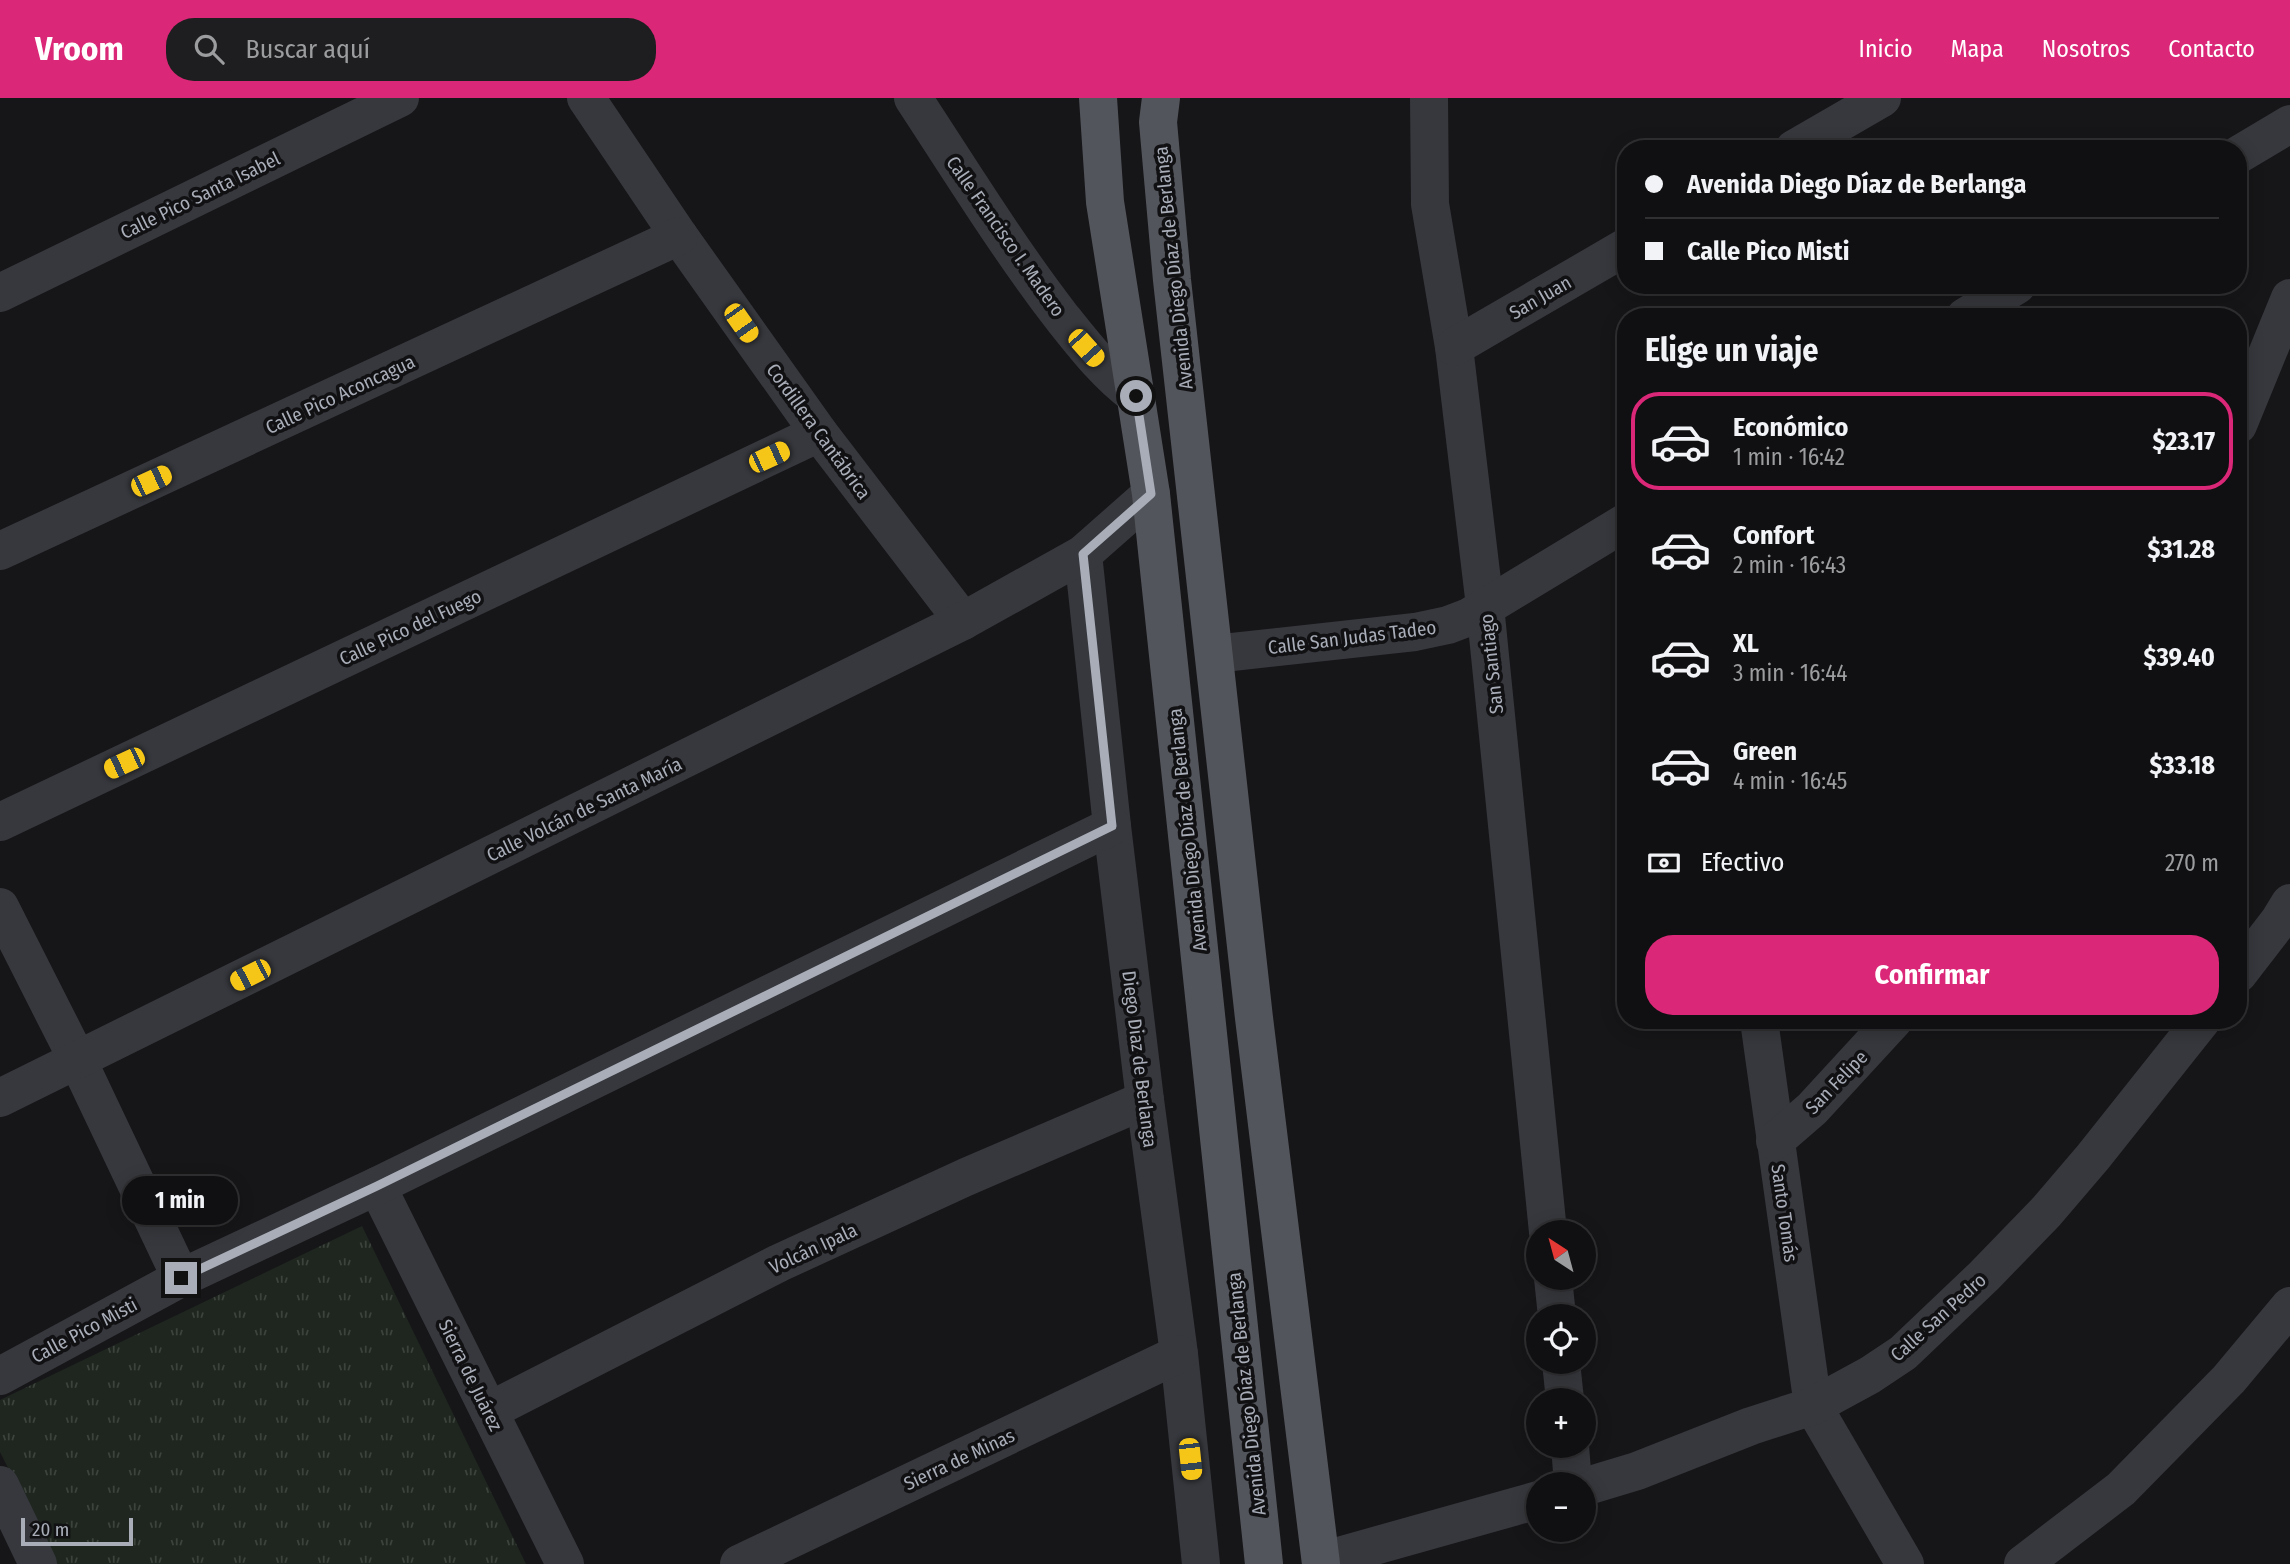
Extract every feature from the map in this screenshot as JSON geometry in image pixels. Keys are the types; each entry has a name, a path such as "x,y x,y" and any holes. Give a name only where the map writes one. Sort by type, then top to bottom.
{"main road":[{"name":"Avenida Diego Díaz de Berlanga","path":"1098,98 1105,202 1151,494 1264,1564"},
{"name":"Avenida Diego Díaz de Berlanga","path":"1161,98 1158,122 1172,280 1254,1018 1321,1563"}],"street":[{"name":"Calle Pico Santa Isabel","path":"0,293 400,98"},
{"name":"Cordillera Cantábrica","path":"586,98 679,236 819,433 962,621"},
{"name":"Calle Francisco I. Madero","path":"913,98 1033,280 1098,362 1119,384 1136,396"},
{"name":"San Santiago","path":"1429,98 1430,204 1454,347 1485,606 1547,1220"},
{"path":"1810,140 1882,98"},
{"path":"2247,150 2290,124"},
{"name":"Calle Pico Aconcagua","path":"0,551 679,236"},
{"name":"San Juan","path":"1454,347 1617,252"},
{"path":"1980,308 2002,294"},
{"path":"2247,403 2290,298"},
{"name":"Calle Pico del Fuego","path":"0,822 819,433"},
{"name":"Calle Volcán de Santa María","path":"0,1098 962,621 1083,554 1151,494"},
{"name":"Calle San Judas Tadeo","path":"1214,654 1415,632 1448,625 1469,617 1617,527"},
{"name":"Diego Diaz de Berlanga","path":"1083,554 1112,826 1179,1354 1201,1564"},
{"name":"Calle Pico Misti","path":"0,1376 181,1278 377,1186 1112,826"},
{"path":"2247,962 2290,903"},
{"path":"0,907 78,1060 181,1278"},
{"name":"Santo Tomás","path":"1760,1029 1812,1406"},
{"name":"San Felipe","path":"1775,1141 1812,1109 1886,1029"},
{"name":"Calle San Pedro","path":"1596,1483 1637,1471 1751,1426 1812,1406 1870,1375 1903,1353 2046,1212 2195,1029"},
{"name":"Volcán Ipala","path":"489,1411 779,1263 966,1177 1145,1100"},
{"name":"Sierra de Juárez","path":"377,1186 565,1564"},
{"path":"2023,1564 2121,1489 2229,1379 2290,1306"},
{"name":"Sierra de Minas","path":"739,1564 1179,1354"},
{"path":"1812,1406 1905,1564"},
{"path":"0,1485 38,1564"},
{"path":"1321,1563 1526,1503"}],"green space":[{"path":"362,1226 526,1564 57,1564 0,1452 0,1400"}],"route":[{"path":"181,1278 377,1186 1112,826 1083,554 1151,494 1136,396"}]}
